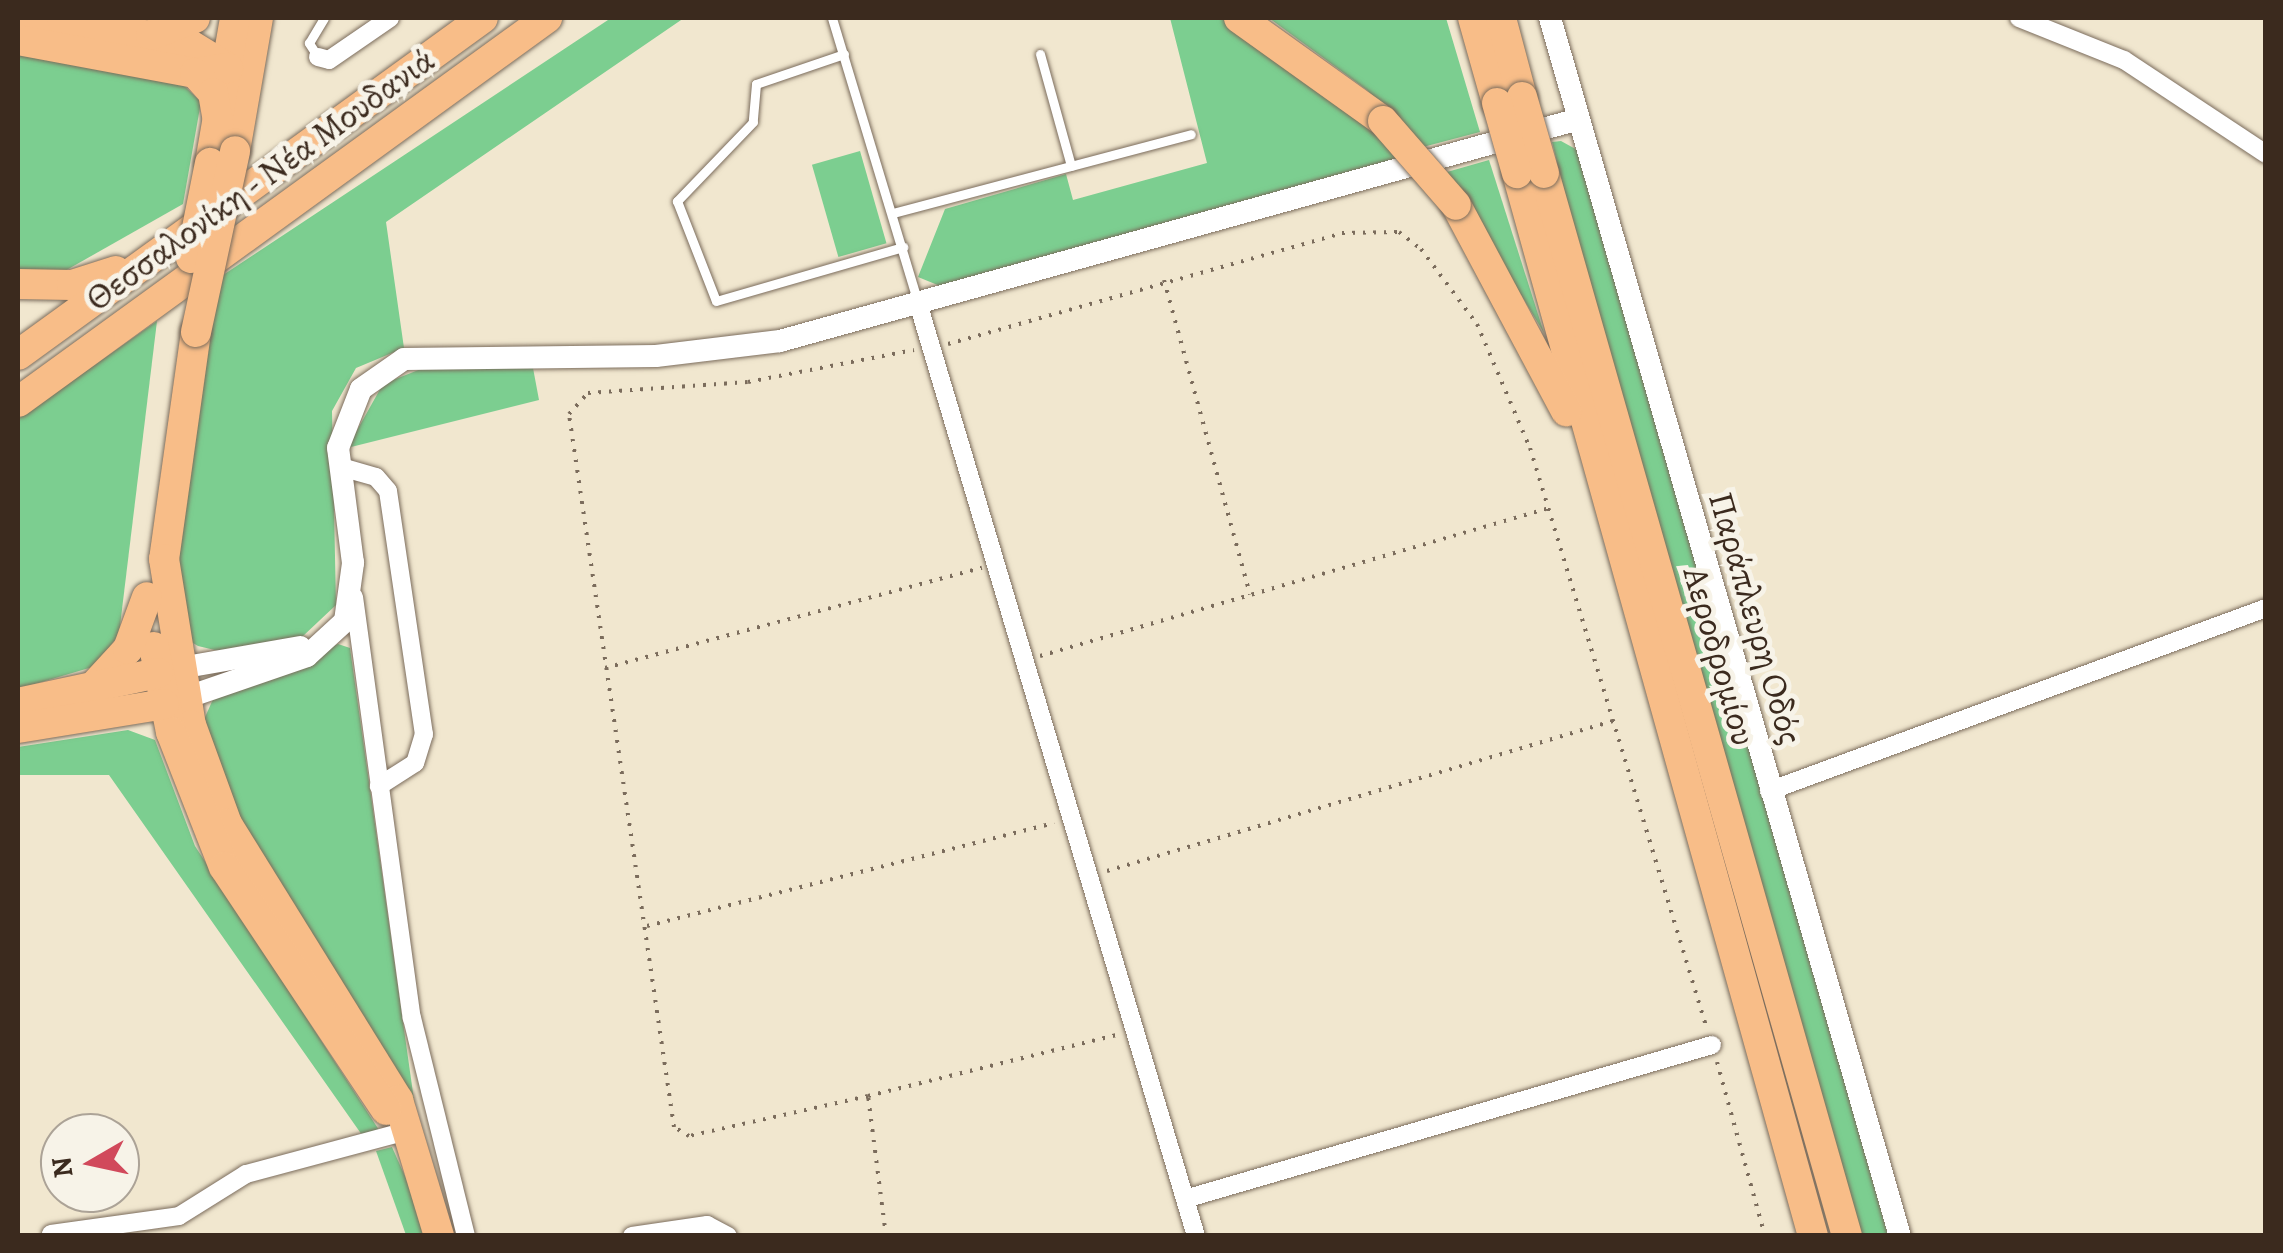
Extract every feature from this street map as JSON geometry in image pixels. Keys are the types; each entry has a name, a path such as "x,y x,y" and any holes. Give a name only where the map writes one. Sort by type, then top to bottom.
{"main road":[{"path":"138,36 194,18"},
{"path":"227,138 228,68 235,18"},
{"name":"Θεσσαλονίκη - Νέα Μουδανιά","path":"18,355 483,18"},
{"path":"1239,18 1383,121 1456,205 1516,302 1607,506"},
{"path":"1473,18 1510,100"},
{"path":"1501,18 1510,100"},
{"path":"1510,100 1514,18"},
{"path":"18,20 62,19 200,47 228,68"},
{"name":"Θεσσαλονίκη - Νέα Μουδανιά","path":"18,402 546,21"},
{"path":"18,40 195,73 228,68 257,30"},
{"path":"257,30 227,138 151,478 147,597 224,867 406,1131 440,1236"},
{"path":"195,73 213,93 227,138"},
{"name":"Αεροδρομίου","path":"1510,100 1847,1236"},
{"path":"1530,173 1607,506"},
{"path":"18,284 96,280 160,250"},
{"path":"172,686 165,524 187,330"},
{"name":"Αεροδρομίου","path":"1607,506 1813,1236"},
{"path":"93,688 128,649 147,597"},
{"path":"18,703 93,688 172,686"},
{"path":"18,728 172,686"}],"street":[{"path":"318,57 329,60 390,18"},
{"name":"Παράπλευρη Οδός","path":"1550,18 1769,791 1900,1236"},
{"path":"2019,18 2124,60 2266,154"},
{"path":"466,1236 412,1018 354,593 338,448 361,389 404,359 727,350 918,303 1579,119"},
{"path":"918,303 1196,1236"},
{"path":"341,467 376,477 388,491 424,734 415,763 380,786"},
{"path":"172,686 307,656 336,635 354,593"},
{"path":"1769,791 2266,608"},
{"path":"1185,1198 1712,1045"},
{"path":"51,1234 179,1216 246,1174 406,1131"},
{"path":"632,1236 707,1225 728,1236"}],"lane":[{"path":"318,57 308,43 324,18"},
{"path":"832,18 918,303"},
{"path":"844,54 756,84 756,118 677,201 716,301 902,247"},
{"path":"1040,54 1071,166"},
{"path":"893,213 1191,134"}],"path":[{"path":"1135,1030 689,1136 674,1128 646,926 568,439 576,401 748,382 930,347 1342,233 1399,232 1477,324 1551,507 1765,1236"},
{"path":"1164,280 1250,594"},
{"path":"1026,660 1551,507"},
{"path":"604,668 996,564"},
{"path":"1088,876 1616,720"},
{"path":"646,926 1071,819"},
{"path":"868,1096 886,1236"}],"green space":[{"path":"611,18 684,18 386,222 404,348 356,368 332,411 336,605 302,637 223,652 188,640 172,545 214,281"},
{"path":"1170,18 1220,18 1251,34 1408,160 945,288 918,277 945,209 1066,174 1073,200 1207,163"},
{"path":"1269,18 1446,18 1480,132 1423,147 1367,90"},
{"path":"18,46 179,81 201,102 183,204 63,272 18,274"},
{"path":"1561,141 1581,152 1888,1235 1858,1235 1623,425 1552,142"},
{"path":"860,151 886,243 838,257 812,165"},
{"path":"1489,160 1544,333 1447,172"},
{"path":"157,321 119,634 96,666 18,689 18,419"},
{"path":"431,365 533,368 539,400 347,448 383,384"},
{"path":"338,644 350,648 416,1114 246,843 202,724 214,697"},
{"path":"128,730 155,740 195,846 379,1130 362,1135 109,775 18,775 18,747"},
{"path":"392,1147 426,1235 406,1235 376,1151"}]}
